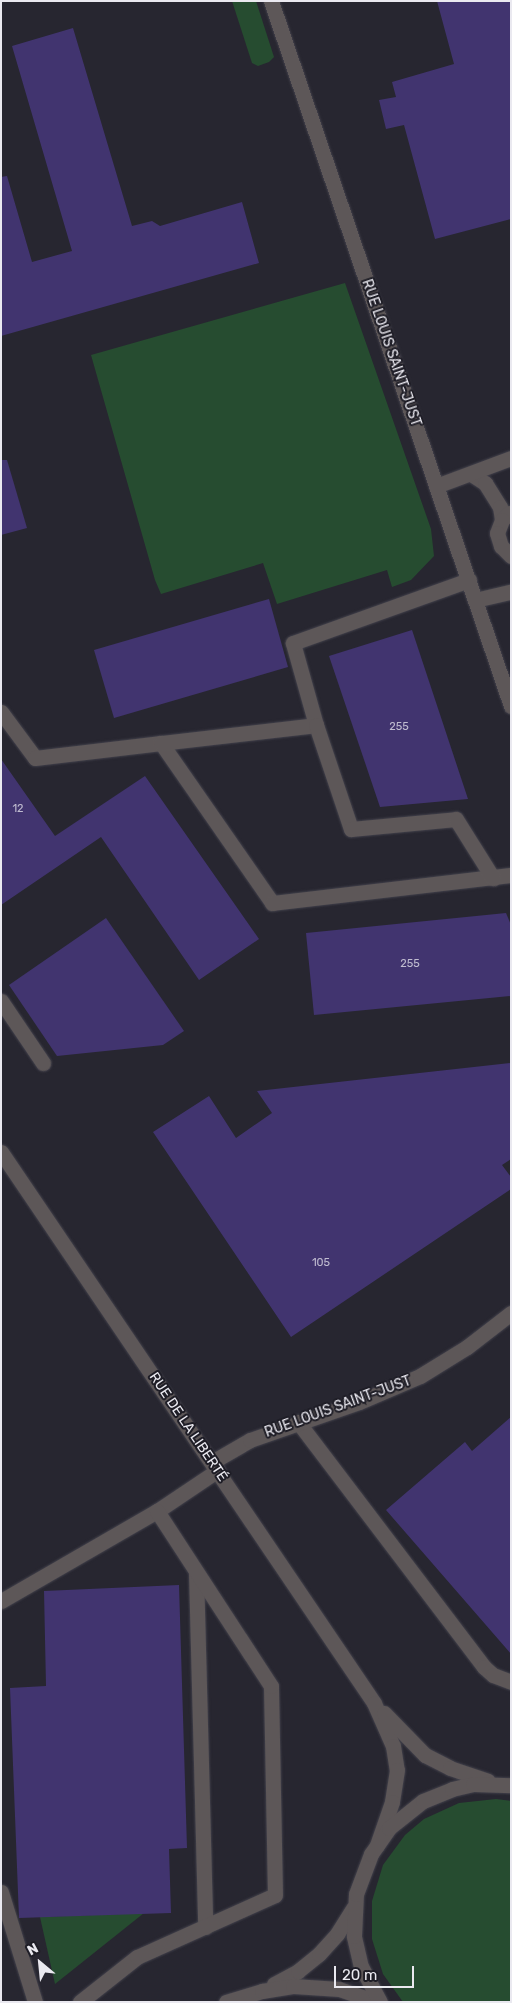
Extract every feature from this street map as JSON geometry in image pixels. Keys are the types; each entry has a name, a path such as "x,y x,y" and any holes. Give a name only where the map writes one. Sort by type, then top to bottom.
{"street":[{"name":"RUE LOUIS SAINT-JUST","path":"272,1 511,706"},
{"path":"436,486 511,458"},
{"path":"471,474 485,483 506,515 497,533 501,546 511,556"},
{"path":"468,580 293,643 316,725 351,829 456,819 493,878"},
{"path":"475,600 511,592"},
{"path":"1,712 36,758 316,725"},
{"path":"161,743 272,903 493,878 511,874"},
{"path":"1,1002 43,1063"},
{"name":"RUE DE LA LIBERTÉ","path":"1,1152 374,1703 393,1746 397,1770 392,1802 377,1845"},
{"name":"RUE LOUIS SAINT-JUST","path":"1,1602 156,1511 250,1440 368,1398 420,1376 468,1347 511,1313"},
{"path":"298,1422 484,1667 493,1675 511,1682"},
{"path":"80,2002 137,1957 276,1895 271,1686 156,1511"},
{"path":"196,1572 205,1927"},
{"name":"RUE DE LA LIBERTÉ","path":"374,1703 425,1754 450,1768 494,1783"},
{"path":"378,2002 365,1977 358,1957 354,1936 355,1904 362,1873 377,1845 397,1821 423,1802 452,1789 494,1783 511,1785"},
{"path":"1,1892 35,2002"},
{"path":"262,1991 298,1971 319,1954 337,1934 355,1904"},
{"path":"226,2002 262,1991 293,1986 326,1987 354,1993 378,2002"}],"green space":[{"path":"232,1 256,1 274,57 269,62 258,66 252,63"},
{"path":"345,283 431,529 434,556 411,580 392,587 387,570 277,604 263,563 161,594 155,580 91,355"},
{"path":"496,1799 511,1801 511,2002 403,2002 383,1974 372,1939 372,1901 383,1865 405,1835 424,1819 459,1803"},
{"path":"144,1913 55,1984 40,1917"}],"building":[{"path":"437,1 511,1 511,219 435,239 404,125 386,129 379,100 396,97 392,82 454,64"},
{"path":"73,28 132,226 152,221 160,226 242,202 259,263 1,336 1,177 7,176 32,262 72,251 12,46"},
{"path":"1,460 7,460 27,528 1,535"},
{"path":"269,599 288,667 114,718 94,650"},
{"path":"412,630 468,799 380,807 329,656"},
{"path":"1,759 55,836 145,776 259,939 199,980 101,837 1,905"},
{"path":"506,913 511,925 511,996 314,1015 306,933"},
{"path":"106,918 184,1031 163,1045 57,1056 9,985"},
{"path":"511,1063 511,1159 502,1165 511,1177 511,1189 291,1337 153,1132 209,1096 236,1138 272,1113 257,1091"},
{"path":"511,1417 511,1654 386,1510 465,1442 472,1451"},
{"path":"179,1585 187,1848 169,1849 171,1913 19,1918 10,1688 46,1686 44,1591"}]}
